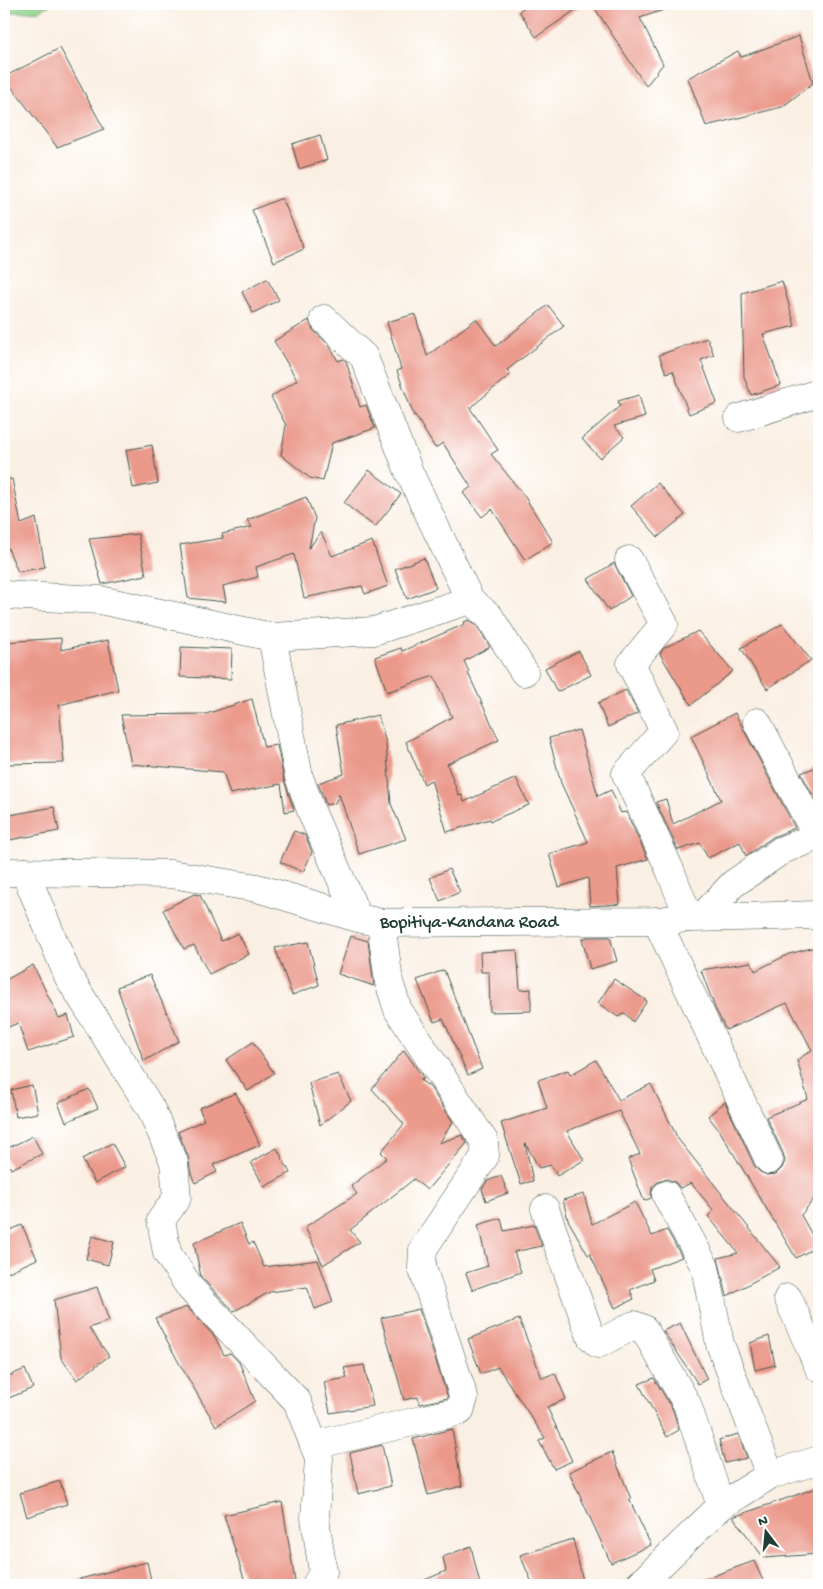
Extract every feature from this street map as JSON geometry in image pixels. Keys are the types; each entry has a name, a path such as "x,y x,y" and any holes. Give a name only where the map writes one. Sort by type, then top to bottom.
{"street":[{"path":"324,319 364,357 409,472 470,600 489,616 524,672"},
{"path":"739,418 819,393"},
{"path":"629,560 664,624 631,664 664,731 626,774 670,870 695,917 733,884 782,850 818,836 757,722"},
{"path":"4,595 100,600 272,637 374,631 470,600"},
{"path":"272,637 299,777 312,813 370,921 398,1010 484,1140 485,1156 423,1249 422,1267 464,1398 460,1412 314,1445"},
{"path":"14,872 68,976 151,1109 174,1162 177,1198 161,1220 168,1253 191,1288 297,1402 319,1458 315,1518 323,1572 316,1585"},
{"name":"Bopitiya-Kandana Road","path":"14,872 171,874 257,888 370,921 657,921 695,917 819,916"},
{"path":"657,921 769,1160"},
{"path":"666,1195 705,1268 720,1344 770,1475"},
{"path":"544,1209 591,1337 598,1344 634,1326 644,1329 687,1404 721,1506"},
{"path":"788,1298 819,1368"},
{"path":"639,1585 721,1506 770,1475 819,1460"}],"green space":[{"path":"4,4 51,4 40,11 4,13"}],"building":[{"path":"529,4 584,4 536,37 519,11"},
{"path":"592,4 671,4 672,7 640,18 663,64 646,86"},
{"path":"799,36 813,83 782,107 706,126 688,78 738,51 741,57"},
{"path":"60,48 104,129 57,147 4,77"},
{"path":"320,135 327,160 299,169 292,144"},
{"path":"282,198 304,249 274,262 252,210"},
{"path":"267,279 279,300 253,313 242,292"},
{"path":"782,281 795,326 763,334 781,385 751,395 744,377 742,293"},
{"path":"548,305 564,326 507,370 511,374 470,408 498,450 491,454 525,497 553,542 525,560 492,509 482,517 463,493 471,487 443,443 435,448 414,416 397,371 401,369 387,322 415,314 427,356 476,319 496,346"},
{"path":"309,320 313,330 329,345 338,361 343,359 346,361 360,407 366,405 375,428 332,443 323,481 310,478 281,455 286,425 271,397 297,380 274,341"},
{"path":"707,338 714,355 701,360 717,403 689,414 673,371 666,373 659,355"},
{"path":"639,395 645,417 614,426 624,437 600,458 582,439 620,406 618,401"},
{"path":"152,445 158,483 133,488 126,450"},
{"path":"369,470 401,494 375,527 344,503"},
{"path":"12,479 21,524 36,518 45,567 18,572 4,539 4,480"},
{"path":"658,483 685,515 658,537 631,506"},
{"path":"306,497 315,518 309,548 321,532 332,556 372,541 388,586 365,594 362,586 304,598 294,554 256,567 258,577 223,586 226,602 188,598 180,545 223,538 222,534 252,527 247,520"},
{"path":"138,534 146,575 102,584 89,539"},
{"path":"424,558 436,588 407,599 395,569"},
{"path":"614,563 631,596 609,611 588,579"},
{"path":"469,620 477,626 490,647 464,661 499,740 447,764 459,796 462,795 464,802 516,778 529,805 491,821 490,819 447,832 431,780 424,784 406,742 452,717 434,676 387,692 375,657 401,648 402,651 465,624 464,622"},
{"path":"782,624 811,660 767,689 741,648"},
{"path":"698,631 733,671 691,705 660,654 664,648"},
{"path":"61,638 61,650 108,640 118,690 59,705 64,763 4,764 4,642"},
{"path":"181,647 232,649 231,679 180,677"},
{"path":"579,651 591,675 557,692 545,668"},
{"path":"626,690 638,713 608,727 598,703"},
{"path":"252,699 264,747 277,745 284,780 294,810 285,812 281,784 230,794 223,772 131,764 121,715 206,714"},
{"path":"735,713 795,828 773,837 746,856 740,842 708,858 700,843 678,850 656,802 666,799 673,824 721,800 691,736"},
{"path":"378,715 386,743 391,804 406,839 359,854 339,794 335,803 326,805 318,783 344,774 336,725"},
{"path":"579,730 598,796 611,790 621,813 626,812 648,859 617,868 620,904 590,906 588,878 559,887 549,854 588,842 561,783 549,738"},
{"path":"819,766 819,807 801,773"},
{"path":"54,807 59,831 4,841 4,816"},
{"path":"294,831 305,835 312,852 303,872 280,862"},
{"path":"449,869 460,892 440,901 430,878"},
{"path":"194,894 200,895 221,941 238,933 249,954 209,974 194,945 184,949 163,910"},
{"path":"351,936 368,941 374,986 338,974"},
{"path":"587,937 610,937 617,961 590,969 582,939"},
{"path":"308,942 319,985 292,995 275,948"},
{"path":"819,946 819,1193 801,1215 818,1246 796,1258 721,1133 708,1116 725,1102 755,1167 767,1175 776,1174 782,1168 785,1161 766,1117 808,1099 797,1060 812,1050 787,1003 726,1030 715,1008 701,970 751,962 755,971 789,954"},
{"path":"517,950 520,990 531,989 531,1011 490,1012 489,972 481,972 480,952"},
{"path":"33,965 59,1018 68,1015 74,1037 28,1052 18,1023 4,1029 4,981"},
{"path":"444,970 482,1069 468,1075 443,1019 434,1022 417,980"},
{"path":"150,975 179,1041 144,1061 117,987"},
{"path":"614,979 647,1001 633,1022 625,1013 618,1017 598,1003"},
{"path":"253,1042 274,1073 248,1091 226,1060"},
{"path":"404,1050 424,1079 420,1080 430,1087 453,1122 439,1143 462,1135 467,1143 427,1190 414,1179 350,1230 360,1242 323,1265 305,1227 357,1194 351,1186 387,1158 381,1152 404,1124 372,1089"},
{"path":"596,1060 619,1100 651,1084 678,1139 780,1267 727,1296 718,1258 738,1253 708,1216 714,1211 691,1183 680,1188 675,1182 667,1179 658,1182 652,1187 651,1198 644,1201 628,1159 640,1154 619,1111 567,1131 584,1160 557,1176 551,1165 539,1168 525,1143 533,1181 521,1184 501,1123 547,1108 538,1080 568,1070 570,1075"},
{"path":"338,1074 351,1101 320,1125 309,1083"},
{"path":"32,1085 38,1113 16,1117 11,1090"},
{"path":"89,1089 98,1108 66,1122 58,1103"},
{"path":"236,1093 260,1145 213,1165 217,1172 195,1183 191,1174 188,1156 178,1132 204,1120 199,1108"},
{"path":"33,1136 42,1154 11,1169 4,1155 4,1150"},
{"path":"112,1143 125,1167 95,1183 82,1159"},
{"path":"277,1148 290,1173 264,1187 251,1162"},
{"path":"501,1176 508,1193 486,1201 482,1189 487,1181"},
{"path":"584,1194 592,1224 635,1202 652,1236 667,1230 682,1257 650,1269 654,1280 630,1290 634,1299 615,1308 590,1254 588,1255 568,1220 563,1200"},
{"path":"501,1218 504,1231 534,1225 542,1246 514,1252 521,1272 472,1290 466,1273 488,1266 478,1225"},
{"path":"240,1223 249,1244 253,1242 264,1267 318,1260 333,1302 315,1309 307,1287 270,1292 234,1311 201,1277 194,1243"},
{"path":"22,1225 37,1259 4,1274 4,1233"},
{"path":"92,1236 114,1242 108,1265 86,1259"},
{"path":"97,1287 109,1321 89,1328 109,1356 77,1380 61,1358 54,1300"},
{"path":"187,1307 215,1337 224,1355 230,1353 239,1362 255,1401 216,1426 155,1318"},
{"path":"419,1309 448,1398 420,1404 418,1397 404,1400 381,1318"},
{"path":"519,1319 542,1378 555,1373 566,1399 547,1407 572,1461 554,1469 539,1441 545,1438 498,1367 481,1374 468,1339"},
{"path":"680,1323 707,1379 698,1384 663,1331"},
{"path":"769,1336 775,1365 755,1370 750,1343"},
{"path":"364,1365 373,1406 330,1413 324,1382 347,1378 344,1368"},
{"path":"25,1369 33,1388 4,1400 4,1378"},
{"path":"654,1378 673,1410 679,1430 667,1437 639,1384"},
{"path":"452,1429 462,1486 428,1495 413,1439"},
{"path":"738,1434 747,1458 725,1463 719,1440"},
{"path":"382,1445 391,1486 358,1494 350,1453"},
{"path":"612,1452 631,1499 629,1499 651,1545 611,1563 569,1472"},
{"path":"60,1481 67,1504 27,1517 20,1493"},
{"path":"819,1487 819,1554 764,1558 733,1517"},
{"path":"282,1502 295,1581 281,1585 246,1585 224,1515"},
{"path":"573,1539 584,1585 533,1585 520,1555"},
{"path":"471,1546 480,1585 413,1585 446,1571 443,1557"},
{"path":"754,1561 765,1585 694,1585 694,1583"},
{"path":"147,1562 152,1585 81,1585 80,1579"}]}
